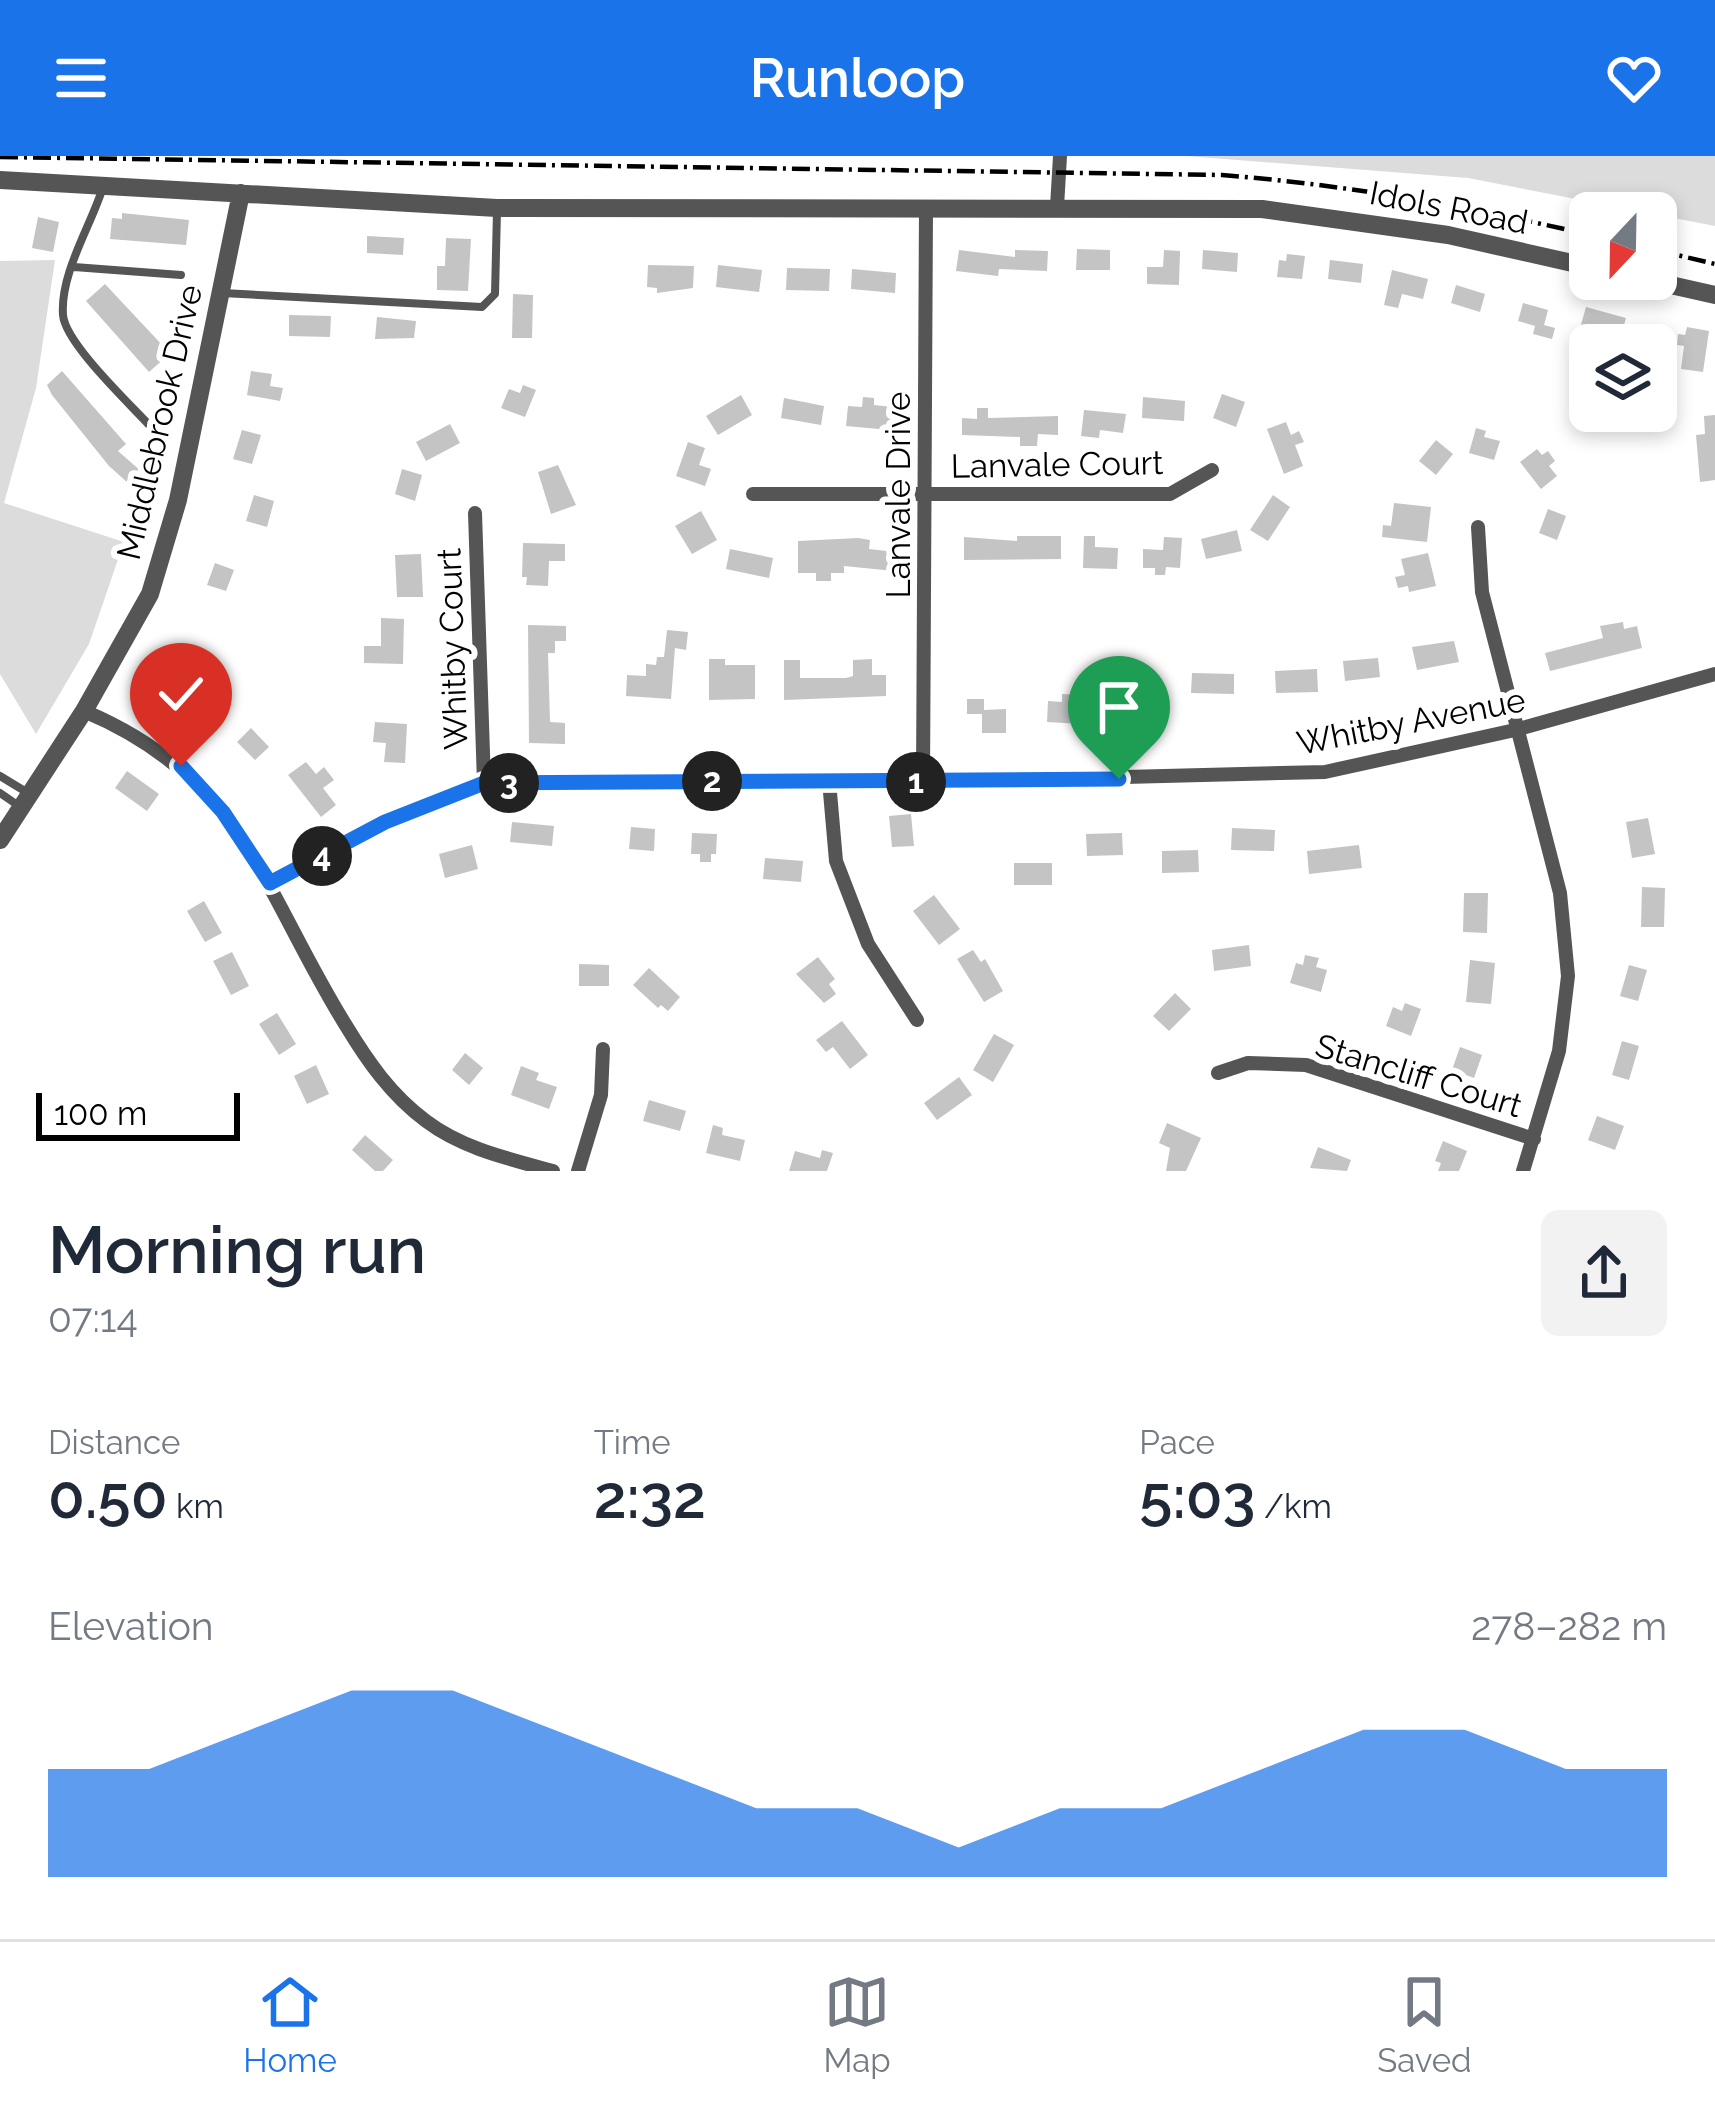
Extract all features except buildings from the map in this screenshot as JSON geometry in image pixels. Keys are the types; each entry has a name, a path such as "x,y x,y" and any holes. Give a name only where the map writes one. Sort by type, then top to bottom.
{"street":[{"path":"1057,207 1060,156"},
{"name":"Idols Road","path":"0,180 497,208 1262,209 1448,235 1569,262"},
{"name":"Middlebrook Drive","path":"0,840 84,710 150,594 178,500 241,193"},
{"name":"Lanvale Drive","path":"923,782 926,208"},
{"path":"1677,286 1715,295"},
{"name":"Lanvale Court","path":"753,494 1170,494 1212,470"},
{"name":"Whitby Court","path":"475,513 484,783"},
{"path":"1478,527 1482,592 1560,893 1568,976 1559,1052 1523,1171"},
{"name":"Whitby Avenue","path":"270,883 385,822 484,783 923,782 1325,772 1515,730 1715,674"},
{"path":"84,710 181,766 223,812 270,883 326,994 369,1063 394,1093 451,1137 553,1171"},
{"path":"829,781 836,860 868,944 917,1021"},
{"path":"578,1171 601,1095 603,1049"},
{"name":"Stancliff Court","path":"1218,1073 1248,1063 1306,1065 1534,1139"}],"lane":[{"path":"103,186 74,267 62,319 76,343 151,427"},
{"path":"220,293 482,307 493,298 497,208"},
{"path":"74,267 181,275"},
{"path":"0,776 25,801"},
{"path":"0,793 25,801"}],"shaded area":[{"path":"1186,156 1715,156 1715,226 1677,219 1677,192 1569,192 1569,198 1468,178"},
{"path":"55,260 36,388 4,503 124,542 89,644 36,734 0,674 0,261"}],"railway":[{"path":"0,157 1222,175 1407,198 1569,230"},
{"path":"1677,255 1715,264"}],"route":[{"path":"181,766 223,812 270,883 385,822 484,783 1119,779"}]}
